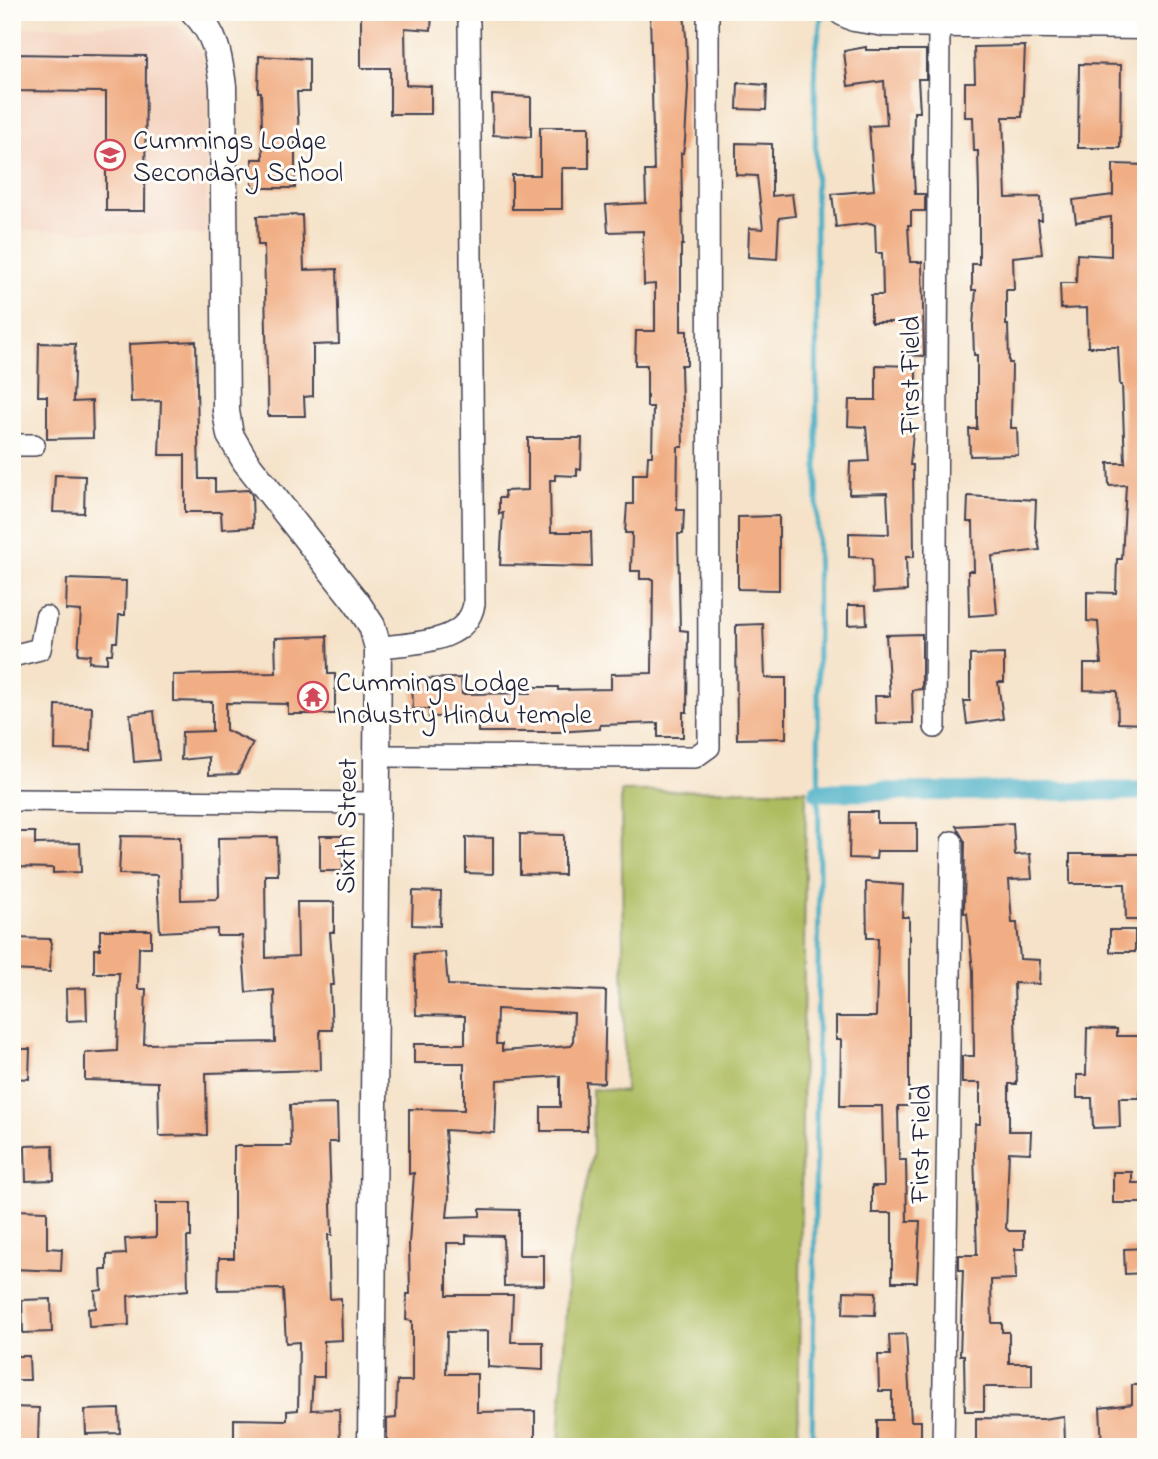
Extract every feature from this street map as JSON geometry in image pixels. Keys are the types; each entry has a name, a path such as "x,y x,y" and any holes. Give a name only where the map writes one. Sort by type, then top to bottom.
{"street":[{"name":"Sixth Street","path":"194,12 208,27 215,41 223,86 226,411 230,435 246,461 357,603 372,626 378,648 371,1447"},
{"path":"379,756 695,757 709,747 708,12"},
{"path":"842,12 853,18 884,23 1146,26"},
{"path":"378,648 454,634 469,620 474,604 469,23"},
{"name":"First Field","path":"935,727 939,23"},
{"path":"12,445 34,445"},
{"path":"12,656 40,649 46,617"},
{"path":"12,800 376,803"},
{"name":"First Field","path":"943,1447 952,842"}],"shaded area":[{"name":"Cummings Lodge Secondary School","path":"175,25 189,34 202,55 209,80 206,235 12,230 12,27"}],"green space":[{"path":"806,790 798,1447 559,1447 568,1269 593,1153 592,1089 625,1092 621,791"}],"building":[{"path":"361,12 432,12 431,30 405,28 406,85 431,86 431,114 390,114 390,68 361,68"},
{"path":"650,12 684,12 686,37 688,87 685,141 681,153 681,331 687,331 687,365 681,365 683,447 678,447 677,510 684,510 683,534 678,534 680,630 688,631 687,712 683,712 683,737 658,737 658,723 600,725 600,729 558,732 478,732 478,716 429,717 429,709 413,709 412,679 461,678 462,694 530,693 530,687 558,687 558,690 611,689 611,674 652,673 653,579 640,579 640,571 631,571 632,533 625,533 627,504 633,504 633,474 647,474 648,456 652,456 653,407 647,407 647,365 635,365 636,331 655,331 655,284 644,285 643,231 608,232 606,205 646,203 645,171 654,171"},
{"path":"1025,46 1022,117 1003,117 1006,198 1041,197 1042,220 1038,220 1042,254 1013,257 1014,290 1006,290 1009,363 1012,363 1011,428 1017,428 1018,455 970,456 969,429 977,429 977,355 974,355 973,326 976,290 972,290 972,264 979,264 979,194 978,151 974,151 973,117 965,117 965,82 975,82 974,47"},
{"path":"866,47 866,50 926,50 926,79 918,79 920,112 914,112 913,157 915,194 925,194 925,211 911,211 911,225 908,225 910,262 922,262 924,356 907,355 908,322 871,322 871,295 883,295 882,253 876,253 875,225 870,223 836,227 832,194 874,190 869,126 887,125 884,81 848,86 844,51"},
{"name":"Cummings Lodge Secondary School","path":"12,54 146,56 145,211 106,211 106,92 12,91"},
{"path":"259,56 309,59 309,92 297,92 299,140 295,140 295,188 252,188 252,159 263,159 261,92 258,92"},
{"path":"1079,64 1121,65 1120,148 1078,148"},
{"path":"738,83 767,85 766,110 737,109"},
{"path":"492,95 531,97 531,137 493,135"},
{"path":"540,127 589,127 589,168 562,168 562,209 512,209 512,175 540,175"},
{"path":"736,143 772,144 772,196 792,194 795,216 779,218 777,259 748,257 749,228 763,229 757,176 736,175"},
{"path":"1113,164 1146,165 1146,724 1118,723 1117,691 1084,690 1084,664 1101,664 1098,622 1087,621 1087,592 1116,593 1117,559 1122,559 1126,485 1109,486 1108,463 1125,463 1122,385 1118,347 1088,347 1087,308 1061,309 1060,283 1076,283 1077,254 1111,256 1111,217 1076,222 1073,200 1113,195"},
{"path":"302,215 304,270 337,269 339,344 313,345 313,396 304,397 305,416 268,416 264,245 258,245 257,216"},
{"path":"196,341 199,479 215,479 215,492 248,490 252,495 253,527 222,529 221,512 185,512 185,455 159,455 161,401 131,402 129,344"},
{"path":"39,343 75,344 73,402 92,401 93,438 47,439 47,396 38,396"},
{"path":"876,365 916,366 916,389 911,388 910,432 913,432 910,465 913,465 914,557 906,557 907,591 873,593 872,558 849,557 849,533 889,534 887,493 849,494 850,462 869,461 866,427 848,426 849,400 876,400"},
{"path":"528,438 582,438 581,470 577,469 577,476 555,475 555,480 550,480 551,532 591,532 592,567 500,565 503,513 499,514 499,498 505,498 504,491 528,490"},
{"path":"55,475 85,476 84,513 53,512"},
{"path":"968,496 1036,500 1035,527 1040,550 992,556 997,614 969,616 968,571 974,571 973,522 967,522"},
{"path":"779,516 779,590 738,589 738,517"},
{"path":"67,579 126,581 125,615 119,615 117,642 113,642 112,654 107,654 107,663 89,662 90,655 78,654 81,611 66,610"},
{"path":"848,605 866,605 867,624 848,625"},
{"path":"763,624 765,678 786,678 786,738 737,739 736,625"},
{"path":"922,634 922,689 912,690 913,723 876,724 875,696 890,696 886,635"},
{"path":"327,636 328,674 335,674 335,714 288,714 288,704 226,703 226,730 253,743 238,774 209,775 209,757 181,760 182,732 212,731 212,702 173,701 173,675 276,673 275,638"},
{"path":"1004,654 1004,682 998,682 1003,719 967,724 964,701 970,701 970,655"},
{"path":"56,705 92,707 91,751 55,750"},
{"path":"154,711 159,760 134,762 130,714"},
{"path":"850,812 877,812 877,823 917,823 917,851 877,851 876,859 849,858"},
{"path":"1013,823 1015,855 1030,854 1032,879 1009,880 1012,923 1017,923 1020,959 1040,960 1039,984 1014,983 1017,1084 1009,1084 1009,1131 1031,1131 1030,1153 1009,1152 1006,1228 1009,1231 1024,1231 1024,1249 1015,1249 1016,1279 991,1280 992,1323 1002,1323 1002,1332 1009,1332 1009,1363 1032,1363 1032,1387 984,1387 984,1411 965,1411 964,1355 960,1355 963,1270 959,1270 959,1255 977,1255 974,1151 975,1124 980,1124 980,1083 962,1083 962,1056 974,1056 973,971 967,913 964,913 965,842 956,826"},
{"path":"14,832 35,832 35,844 80,843 81,872 53,873 53,868 13,867"},
{"path":"520,834 564,835 564,875 520,874"},
{"path":"121,836 180,837 181,900 216,899 219,896 218,838 277,837 278,875 265,875 266,958 298,956 297,902 334,902 334,932 330,932 334,985 330,985 332,1030 320,1030 321,1070 206,1073 207,1135 159,1136 158,1082 85,1080 85,1053 117,1051 119,973 94,973 94,949 100,949 100,930 151,930 151,947 139,947 138,989 146,989 144,1044 275,1042 274,990 246,992 242,936 217,936 217,929 160,932 157,875 119,874"},
{"path":"320,836 342,836 343,871 320,871"},
{"path":"466,837 493,838 493,874 466,873"},
{"path":"1070,854 1146,854 1146,920 1126,920 1125,884 1070,884"},
{"path":"866,882 903,885 902,917 909,917 909,1106 898,1106 899,1160 906,1160 907,1221 920,1221 917,1282 892,1282 892,1213 872,1213 872,1186 884,1186 882,1106 840,1106 841,1040 836,1040 836,1017 876,1017 878,938 867,938"},
{"path":"413,891 441,892 440,926 412,925"},
{"path":"1110,930 1135,930 1135,952 1110,952"},
{"path":"12,938 51,939 50,972 12,970"},
{"path":"445,952 448,985 606,991 604,1083 586,1082 587,1131 541,1131 541,1107 560,1107 560,1076 497,1080 495,1133 445,1130 449,1196 447,1217 480,1216 480,1209 519,1210 519,1255 544,1255 544,1285 504,1286 503,1236 466,1235 466,1243 447,1243 447,1295 513,1295 511,1342 543,1342 543,1370 488,1367 488,1331 447,1332 446,1374 477,1374 477,1412 535,1411 535,1447 387,1447 387,1419 396,1418 397,1381 412,1381 412,1321 406,1320 407,1294 410,1294 409,1244 414,1173 409,1174 409,1109 464,1110 464,1063 414,1063 414,1044 465,1044 465,1016 416,1015 414,954","holes":["497,1009 574,1013 571,1046 502,1051 502,1044 496,1044"]},
{"path":"86,988 87,1020 67,1021 66,989"},
{"path":"1087,1028 1117,1029 1117,1036 1146,1036 1146,1093 1140,1092 1140,1098 1119,1098 1120,1127 1093,1128 1092,1098 1077,1098 1077,1075 1086,1075"},
{"path":"12,1049 30,1049 29,1079 12,1078"},
{"path":"337,1104 338,1142 329,1142 332,1235 328,1235 330,1299 341,1298 342,1340 324,1341 324,1377 313,1377 311,1410 339,1409 340,1443 234,1440 234,1419 287,1420 287,1411 298,1410 299,1342 286,1343 283,1289 218,1290 219,1258 234,1258 234,1146 291,1146 290,1105"},
{"path":"53,1145 54,1180 26,1181 25,1146"},
{"path":"1113,1172 1132,1172 1132,1183 1146,1183 1146,1203 1113,1203"},
{"path":"156,1203 191,1203 191,1237 187,1237 188,1290 128,1296 129,1325 89,1327 88,1309 96,1308 95,1291 102,1290 101,1270 107,1270 107,1255 126,1254 125,1239 156,1237"},
{"path":"12,1210 47,1211 47,1248 62,1249 61,1271 12,1269"},
{"path":"1146,1248 1146,1273 1125,1274 1124,1249"},
{"path":"844,1291 876,1292 875,1315 843,1314"},
{"path":"51,1299 52,1332 23,1333 22,1300"},
{"path":"906,1334 911,1421 921,1421 921,1447 877,1447 877,1420 892,1420 892,1391 879,1391 878,1355 890,1355 889,1335"},
{"path":"12,1356 29,1356 30,1380 12,1380"},
{"path":"1132,1385 1146,1385 1146,1447 1102,1447 1100,1408 1132,1404"},
{"path":"12,1407 39,1408 38,1444 12,1443"},
{"path":"119,1409 120,1433 86,1434 85,1410"},
{"path":"1064,1416 1065,1441 1055,1441 1055,1447 976,1447 976,1418 1043,1419"}],"waterway":[{"path":"812,1447 819,888 815,58 822,12"},
{"path":"818,792 1146,791"}],"place":[{"name":"Cummings Lodge Secondary School","path":"110,155"},
{"name":"Cummings Lodge Industry Hindu temple","path":"313,697"}]}
